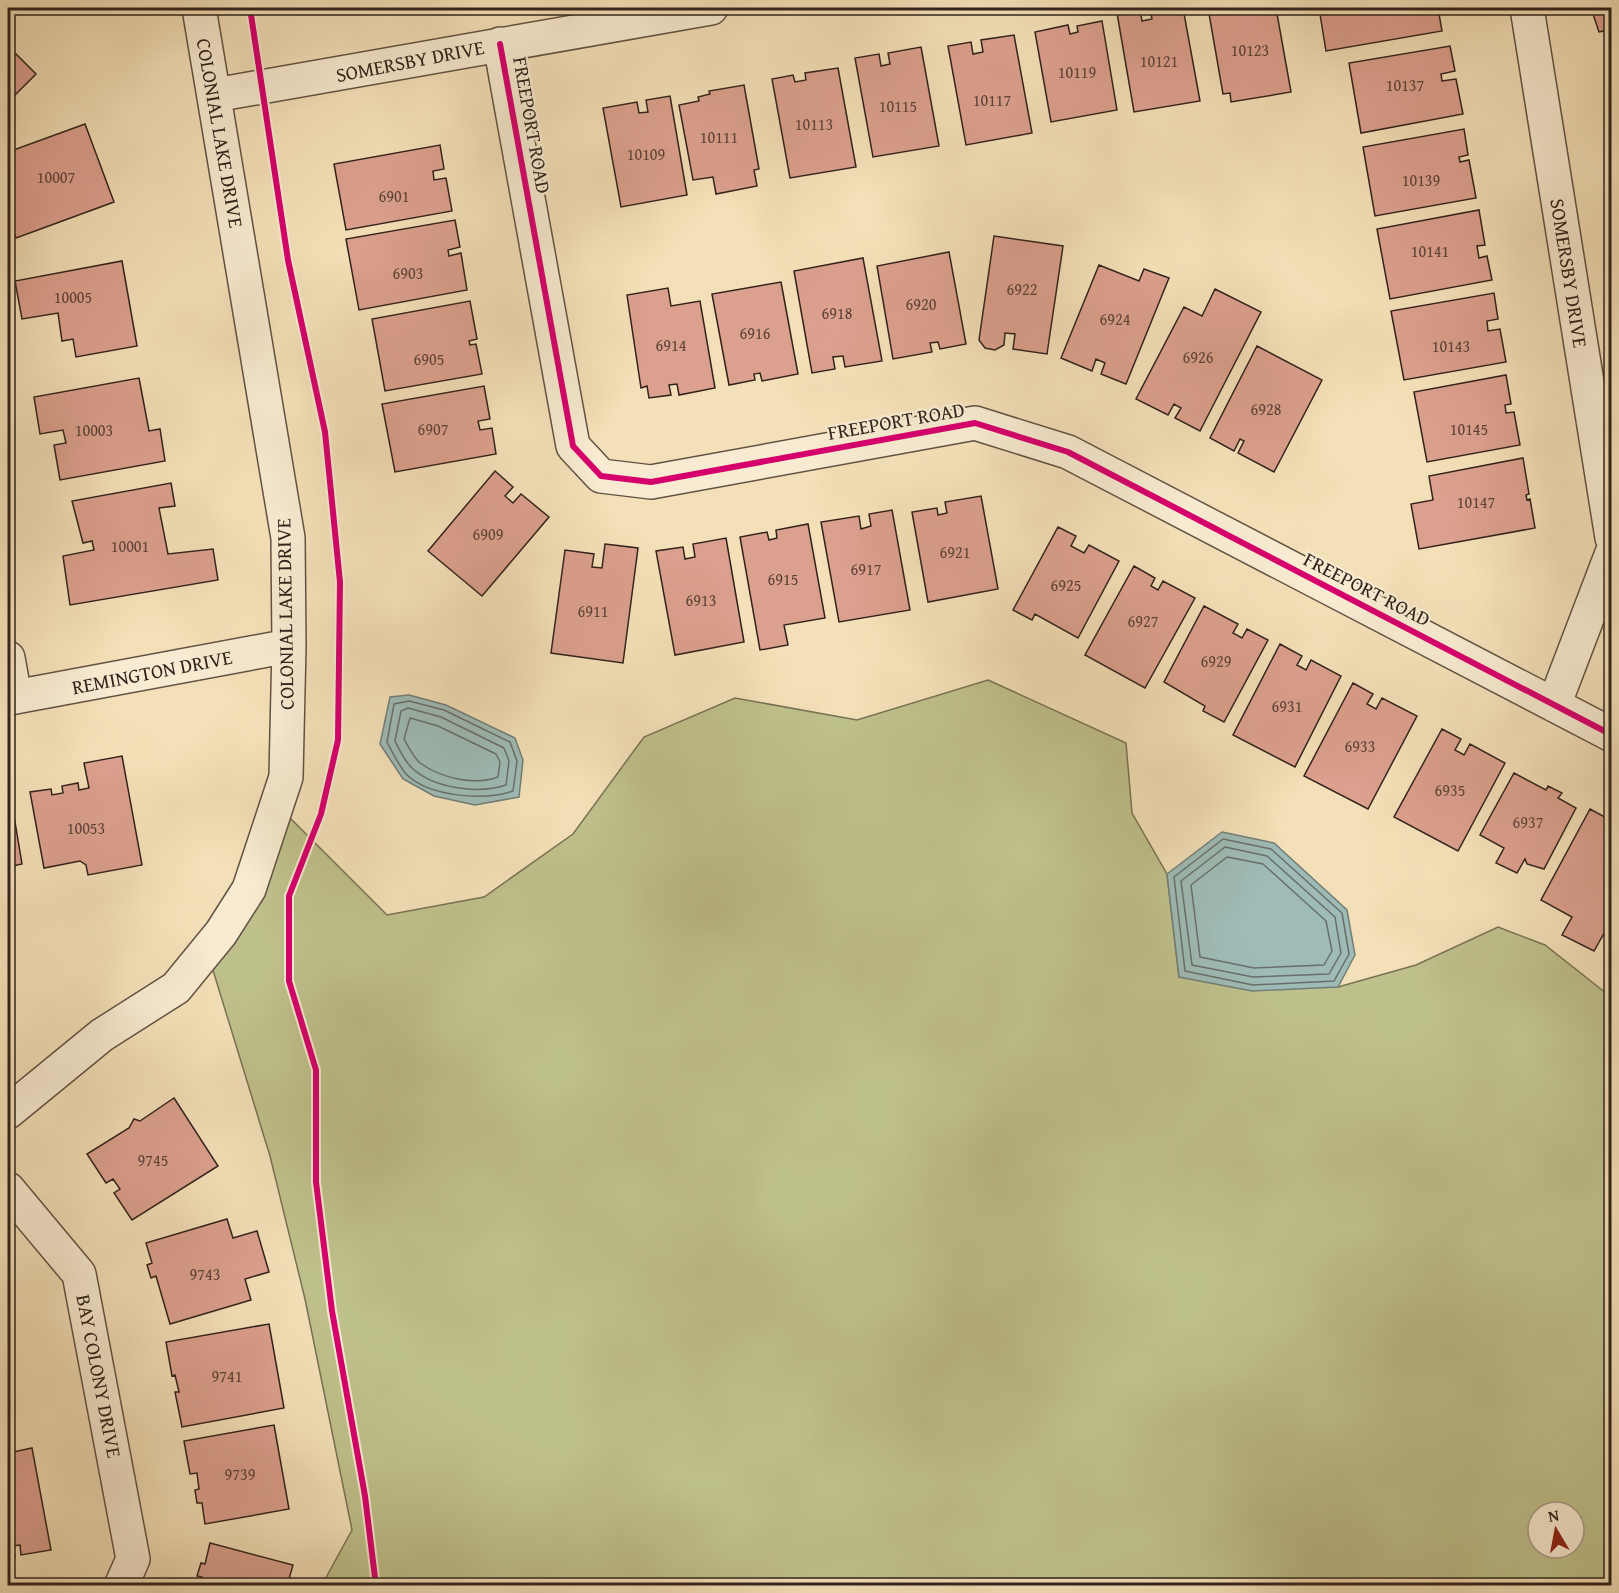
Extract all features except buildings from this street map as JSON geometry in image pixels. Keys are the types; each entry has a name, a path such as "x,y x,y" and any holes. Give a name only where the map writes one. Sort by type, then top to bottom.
{"street":[{"name":"COLONIAL LAKE DRIVE","path":"8,1112 102,1035 176,988 221,933 249,889 286,777 289,646 288,538 199,8"},
{"name":"SOMERSBY DRIVE","path":"215,95 711,8"},
{"name":"SOMERSBY DRIVE","path":"1527,8 1611,538"},
{"name":"FREEPORT ROAD","path":"500,44 573,446 601,476 651,482 975,423 1068,452 1611,735"},
{"path":"1554,705 1611,553"},
{"name":"REMINGTON DRIVE","path":"8,658 11,698 289,646"},
{"name":"BAY COLONY DRIVE","path":"8,1189 80,1274 133,1559 121,1586"}],"green space":[{"path":"988,680 1126,743 1132,813 1167,874 1179,977 1338,987 1416,965 1498,927 1545,945 1611,997 1611,1585 322,1585 352,1530 305,1299 270,1156 212,967 283,811 387,915 484,897 573,834 644,737 735,698 857,720"}],"water":[{"path":"409,695 446,705 515,738 523,760 519,797 475,805 434,796 403,779 380,744 390,697"},
{"path":"1222,832 1274,843 1347,910 1355,955 1338,987 1252,991 1179,977 1167,874"}],"cycle path":[{"path":"250,8 288,260 325,432 340,582 338,740 321,814 289,896 289,981 316,1070 316,1182 332,1311 365,1496 376,1586"},
{"path":"500,44 573,446 601,476 651,482 975,423 1068,452 1612,735"}]}
